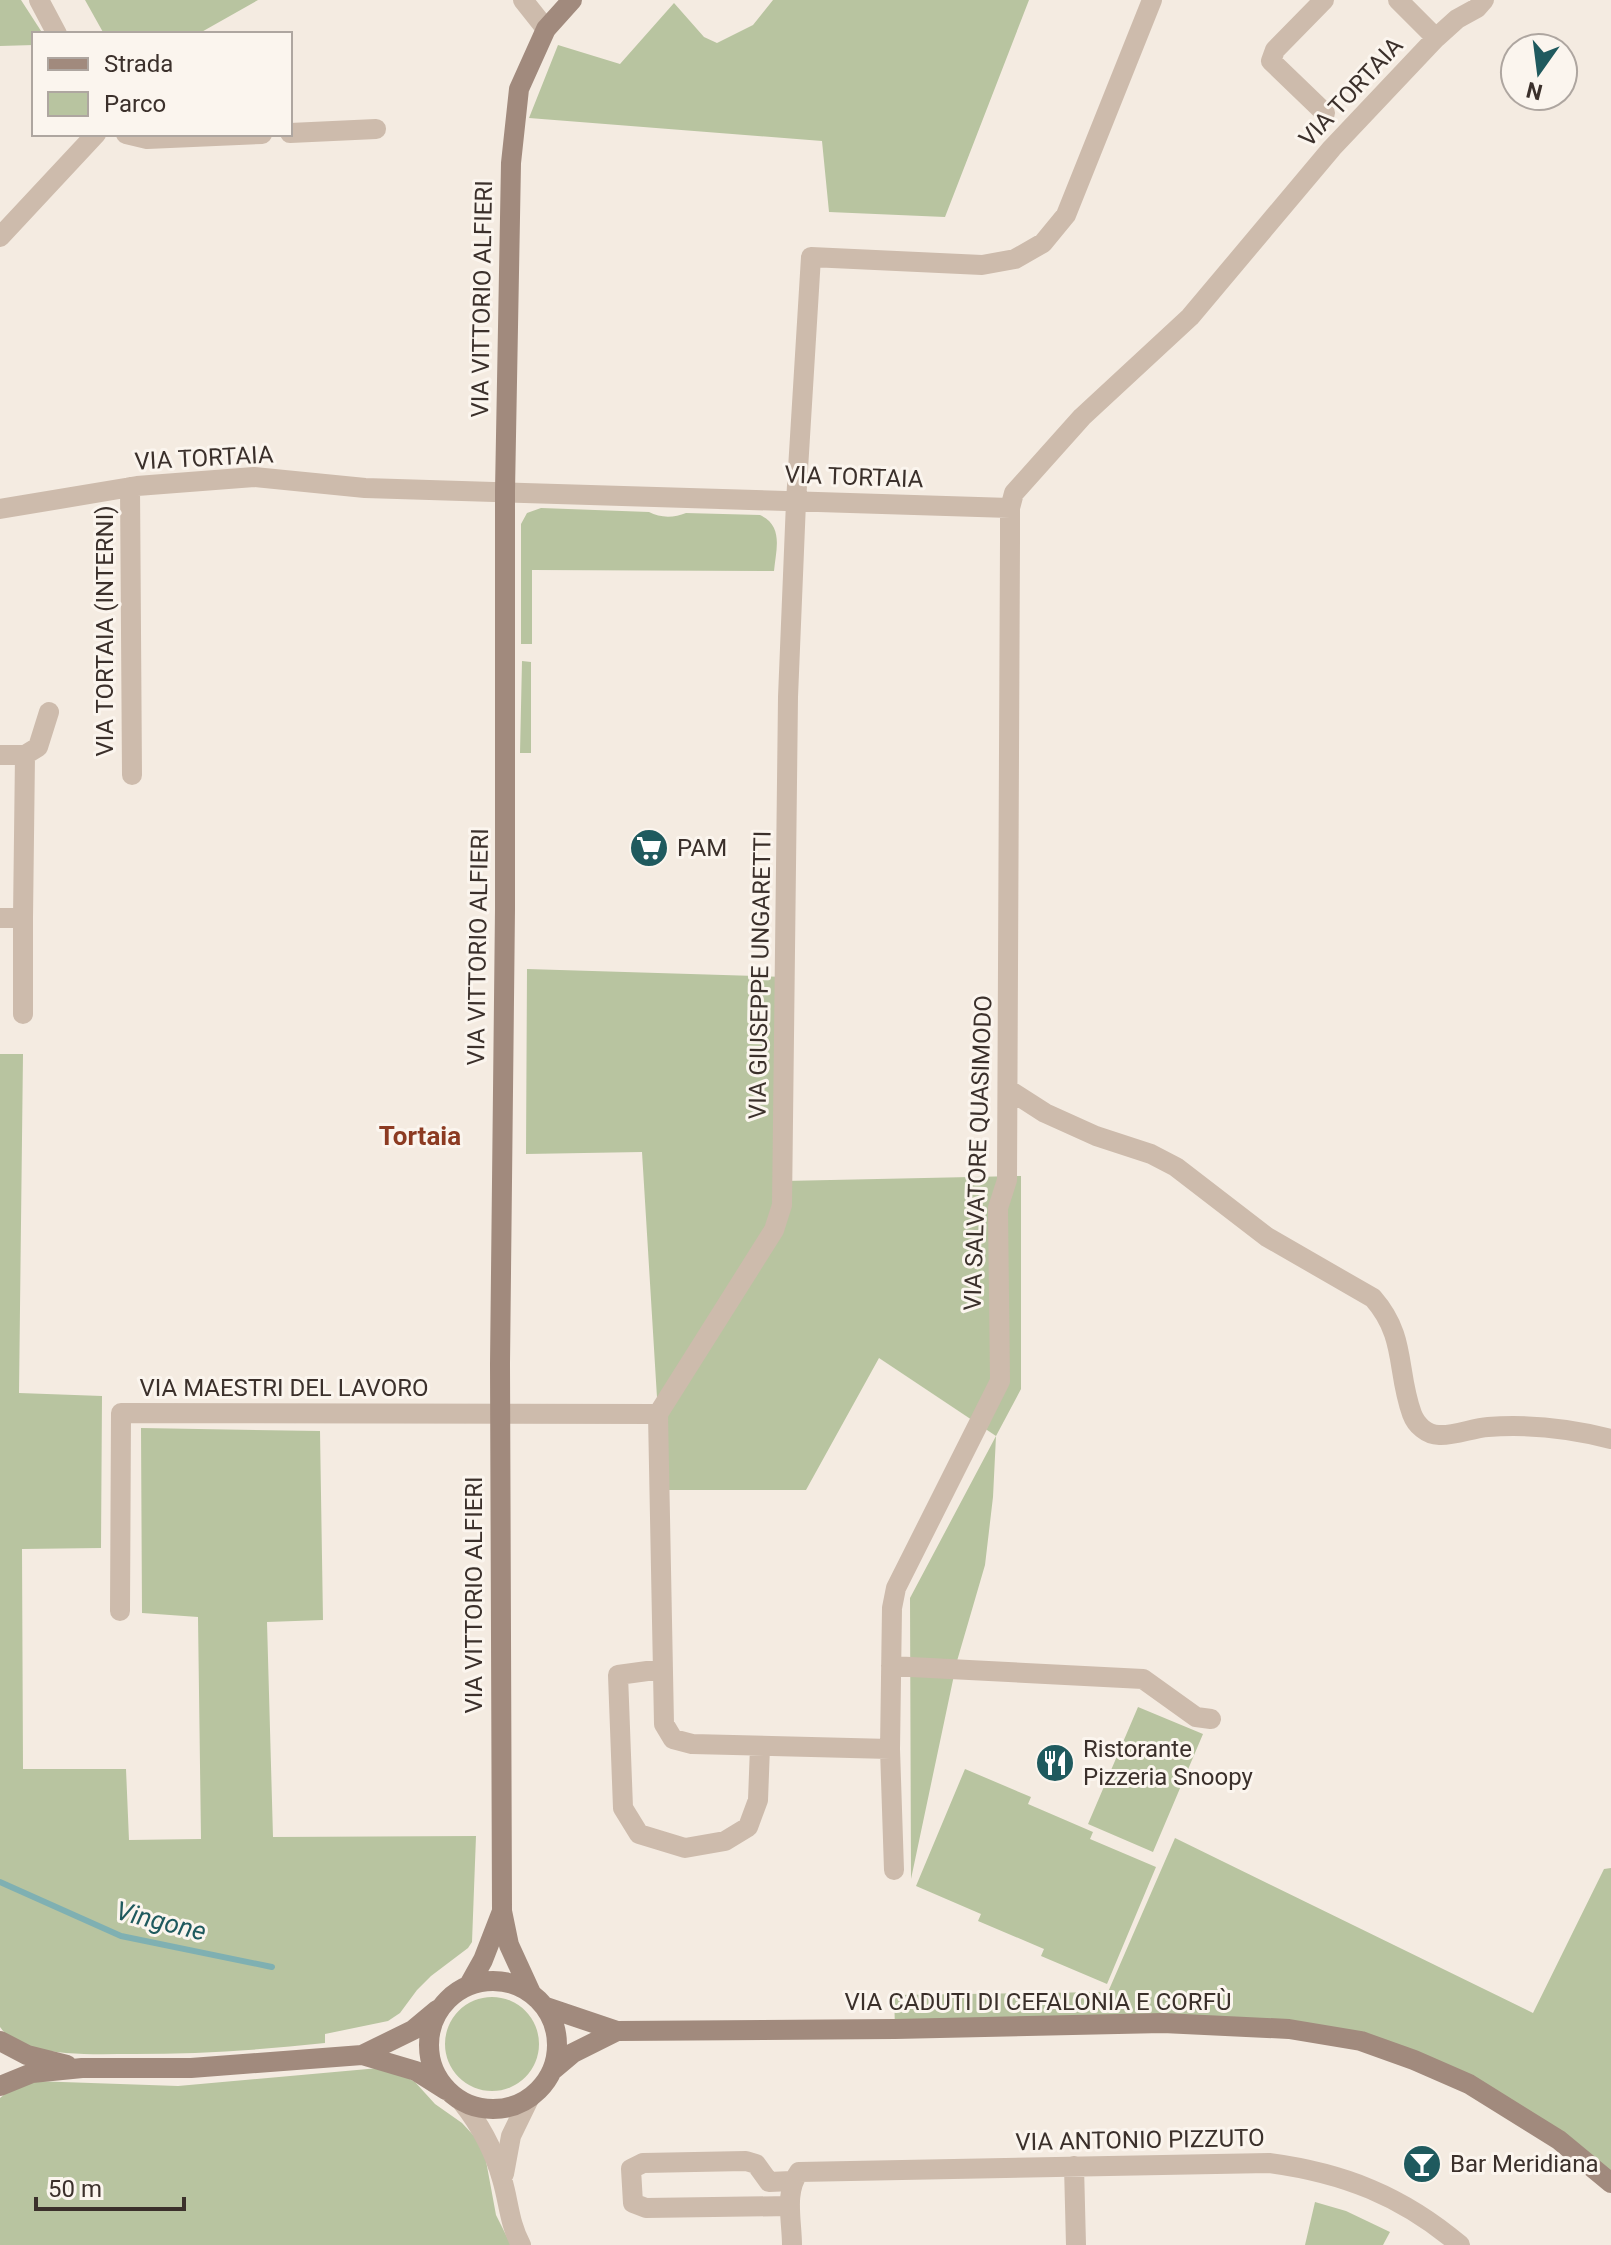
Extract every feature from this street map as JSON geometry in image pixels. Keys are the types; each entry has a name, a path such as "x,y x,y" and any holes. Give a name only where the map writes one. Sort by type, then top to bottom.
{"street":[{"path":"39,0 56,32"},
{"path":"523,0 546,29"},
{"name":"VIA VITTORIO ALFIERI","path":"538,2000 509,1945 502,1911 500,1414 505,491 511,163 519,89 546,29 572,0"},
{"name":"VIA GIUSEPPE UNGARETTI","path":"658,1414 774,1230 782,1205 788,697 811,257 982,265 1015,259 1043,243 1066,215 1152,0"},
{"path":"1324,0 1275,50 1271,61 1325,113"},
{"path":"1398,0 1436,38"},
{"name":"VIA TORTAIA","path":"0,509 130,487 254,477 365,488 1010,508 1014,493 1082,417 1190,317 1332,148 1436,38 1484,0"},
{"path":"292,133 376,129"},
{"path":"0,237 94,136"},
{"path":"134,136 147,139 216,136"},
{"name":"VIA TORTAIA (INTERNI)","path":"130,487 132,775"},
{"name":"VIA SALVATORE QUASIMODO","path":"894,1870 890,1749 892,1608 896,1588 1000,1381 998,1208 1007,1180 1009,1090 1010,508"},
{"path":"0,755 25,755 38,747 49,712"},
{"path":"23,1014 25,755"},
{"path":"0,918 23,918"},
{"path":"1009,1090 1045,1113 1096,1136 1151,1154 1176,1167 1267,1237 1373,1298 1395,1330 1412,1415 1427,1432 1440,1436 1470,1429 1508,1426 1576,1432 1611,1439"},
{"name":"VIA MAESTRI DEL LAVORO","path":"120,1611 121,1413 500,1414"},
{"path":"500,1414 658,1414 664,1724 673,1739 692,1744 890,1749"},
{"path":"891,1666 1143,1679 1196,1717 1211,1719"},
{"path":"662,1669 618,1675 623,1808 639,1834 685,1848 725,1841 748,1827 758,1800 760,1747"},
{"name":"VIA VITTORIO ALFIERI","path":"469,1985 483,1960 502,1911"},
{"path":"0,2086 32,2073 82,2068 191,2068 362,2055 416,2071 454,2096 485,2109 506,2109 529,2099 542,2088 554,2069 558,2047 556,2027 538,2000 513,1983 492,1980 469,1985 451,1995 413,2030 362,2055"},
{"name":"VIA CADUTI DI CEFALONIA E CORFÙ","path":"538,2000 617,2031 1163,2023 1289,2029 1361,2041 1469,2084 1559,2140 1611,2183"},
{"path":"439,2008 430,2029 428,2049 434,2071 488,2138 503,2182 509,2221 507,2245"},
{"name":"VIA CADUTI DI CEFALONIA E CORFÙ","path":"554,2069 573,2053 617,2031"},
{"path":"0,2041 27,2055 82,2068"},
{"path":"503,2182 511,2136 529,2099"},
{"path":"790,2206 646,2208 633,2203 631,2169 643,2163 746,2161 756,2164 769,2182 796,2177 790,2206 792,2245"},
{"name":"VIA ANTONIO PIZZUTO","path":"796,2177 1074,2166 1269,2163 1305,2168 1365,2185 1429,2220 1460,2245"},
{"path":"1074,2166 1076,2245"},
{"path":"509,2221 521,2245"}],"green space":[{"path":"0,0 21,0 42,32 32,32 32,45 0,46"},
{"path":"85,0 258,0 202,32 103,32"},
{"path":"773,0 1029,0 945,217 829,212 822,141 529,118 558,45 620,64 674,3 704,37 717,43 753,25"},
{"path":"541,508 649,512 667,517 686,513 760,515 773,525 776,532 774,571 532,570 532,644 521,644 521,524 527,513"},
{"path":"522,661 531,662 531,753 520,753"},
{"path":"527,969 786,977 784,1181 1021,1176 1021,1389 996,1436 879,1358 806,1490 660,1490 642,1152 526,1154"},
{"path":"0,1054 23,1054 19,1393 102,1396 101,1548 22,1549 23,1769 126,1769 129,1840 201,1839 198,1617 142,1613 141,1428 320,1431 323,1620 267,1622 273,1837 476,1836 472,1942 431,1976 400,2013 388,2021 325,2034 325,2043 158,2054 82,2054 43,2050 18,2042 0,2027"},
{"path":"996,1436 985,1565 957,1661 911,1879 910,1598"},
{"path":"1138,1707 1203,1734 1153,1852 1088,1824"},
{"path":"965,1769 1031,1797 1028,1804 1093,1832 1090,1839 1156,1867 1107,1984 1041,1956 1044,1949 978,1921 981,1914 916,1886"},
{"path":"1175,1838 1533,2013 1604,1869 1611,1868 1611,2183 1415,2060 1285,2029 895,2029 894,1995 1108,1992"},
{"path":"492,1997 510,2001 525,2011 535,2026 539,2044 535,2062 525,2077 510,2087 492,2091 474,2087 459,2077 449,2062 445,2044 449,2026 459,2011 474,2001"},
{"path":"379,2068 399,2073 415,2082 435,2104 462,2123 475,2137 484,2150 496,2215 511,2245 0,2245 0,2098 10,2090 33,2081 178,2086"},
{"path":"1315,2202 1346,2211 1390,2232 1383,2245 1305,2245"}],"waterway":[{"name":"Vingone","path":"0,1882 121,1936 272,1967"}],"place":[{"name":"PAM","path":"649,848"},
{"name":"Ristorante Pizzeria Snoopy","path":"1055,1763"},
{"name":"Bar Meridiana","path":"1422,2164"}],"district":[{"name":"Tortaia","path":"420,1136"}]}
